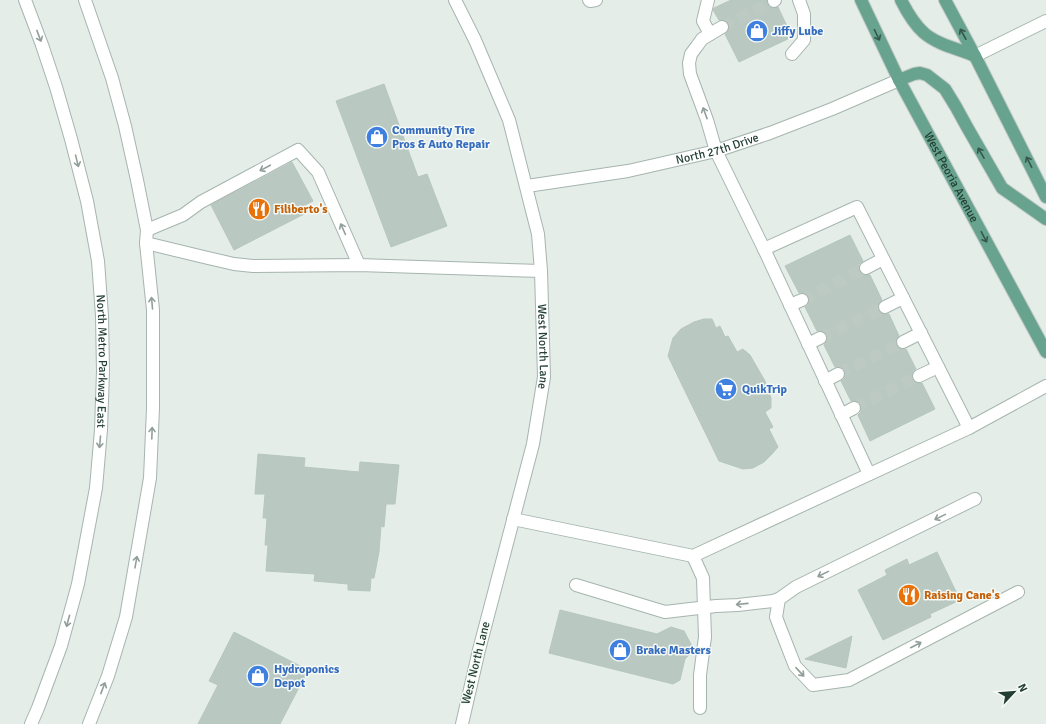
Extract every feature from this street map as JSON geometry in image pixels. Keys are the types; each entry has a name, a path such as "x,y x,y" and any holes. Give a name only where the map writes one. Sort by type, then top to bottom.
{"main road":[{"name":"West Peoria Avenue","path":"860,0 899,80 1046,352"},
{"path":"901,0 910,16 924,33 940,42 975,56"},
{"path":"945,0 1046,197"},
{"path":"899,80 920,73 927,75 945,89 1002,188 1046,220"}],"street":[{"name":"North Metro Parkway East","path":"25,0 56,87 87,201 98,261 102,316 103,370 101,430 96,488 78,584 61,646 31,724"},
{"path":"85,0 112,78 137,180 147,230 146,243 153,310 153,408 150,478 126,617 108,676 89,724"},
{"name":"West North Lane","path":"455,0 475,40 509,120 527,186 538,234 541,271 544,377 533,444 479,650 462,724"},
{"path":"589,0 596,0"},
{"path":"708,0 703,21 710,34"},
{"path":"792,54 804,40 804,14 799,0"},
{"path":"975,56 1046,22"},
{"path":"722,27 702,39 691,54 689,63 690,74 716,150 869,474"},
{"name":"North 27th Drive","path":"527,186 628,170 716,150 770,133 826,112 899,80"},
{"path":"147,230 182,215 201,202 298,150 318,172 359,265"},
{"path":"764,249 857,207 969,428"},
{"path":"146,243 221,261 253,266 359,265 541,271"},
{"path":"866,268 884,259"},
{"path":"885,307 903,298"},
{"path":"790,305 802,300"},
{"path":"903,342 921,333"},
{"path":"808,344 820,338"},
{"path":"919,376 938,366"},
{"path":"825,381 838,374"},
{"path":"513,518 693,556 969,428 1046,386"},
{"path":"841,415 854,408"},
{"path":"576,585 665,612 773,601 779,599 796,587 975,499"},
{"path":"693,556 703,578 705,637 700,675 700,708"},
{"path":"779,599 776,617 779,626 795,666 813,686 849,680 1018,592"}],"building":[{"name":"Jiffy Lube","path":"731,0 767,0 769,7 778,7 792,37 739,62 725,34 729,30 729,24 725,20 719,20 713,10 714,8"},
{"name":"Community Tire Pros & Auto Repair","path":"384,84 418,177 427,174 447,226 391,247 336,101"},
{"name":"Filiberto's","path":"292,162 313,201 305,205 308,212 234,250 211,205"},
{"path":"850,235 863,261 859,264 859,271 862,275 870,275 882,300 879,303 878,310 881,313 889,314 899,336 897,338 896,345 899,348 906,349 916,369 913,371 912,380 922,383 935,409 870,441 858,415 861,412 861,405 858,401 851,401 841,381 845,378 845,371 842,367 835,367 824,345 827,335 824,332 817,331 805,307 808,305 809,297 807,294 799,293 785,266"},
{"name":"QuikTrip","path":"704,319 712,319 716,328 720,326 725,337 728,336 737,352 743,349 750,355 765,381 771,398 771,408 765,412 773,427 769,429 778,447 764,462 753,468 743,469 719,461 668,356 673,338 681,329 694,322"},
{"path":"258,454 305,458 304,467 359,472 360,462 399,465 395,504 386,504 384,527 381,526 379,552 374,578 371,578 370,591 348,590 348,584 314,581 315,574 266,571 268,545 265,545 267,518 263,518 265,494 255,494"},
{"name":"Raising Cane's","path":"937,552 960,600 930,614 931,617 883,640 858,590 887,575 885,570 907,559 909,565"},
{"name":"Brake Masters","path":"560,610 657,634 671,627 684,631 692,646 689,655 685,659 680,680 673,684 549,653"},
{"name":"Hydroponics Depot","path":"234,632 308,670 280,724 198,724 218,685 209,681"},
{"path":"852,636 846,668 805,659"}],"tunnel":[{"path":"722,27 774,1"},
{"path":"802,300 866,268"},
{"path":"820,338 885,307"},
{"path":"838,374 903,342"},
{"path":"854,408 919,376"}],"place":[{"name":"Jiffy Lube","path":"757,31"},
{"name":"Community Tire Pros & Auto Repair","path":"377,137"},
{"name":"Filiberto's","path":"259,209"},
{"name":"QuikTrip","path":"726,389"},
{"name":"Raising Cane's","path":"909,595"},
{"name":"Brake Masters","path":"620,650"},
{"name":"Hydroponics Depot","path":"258,676"}]}
